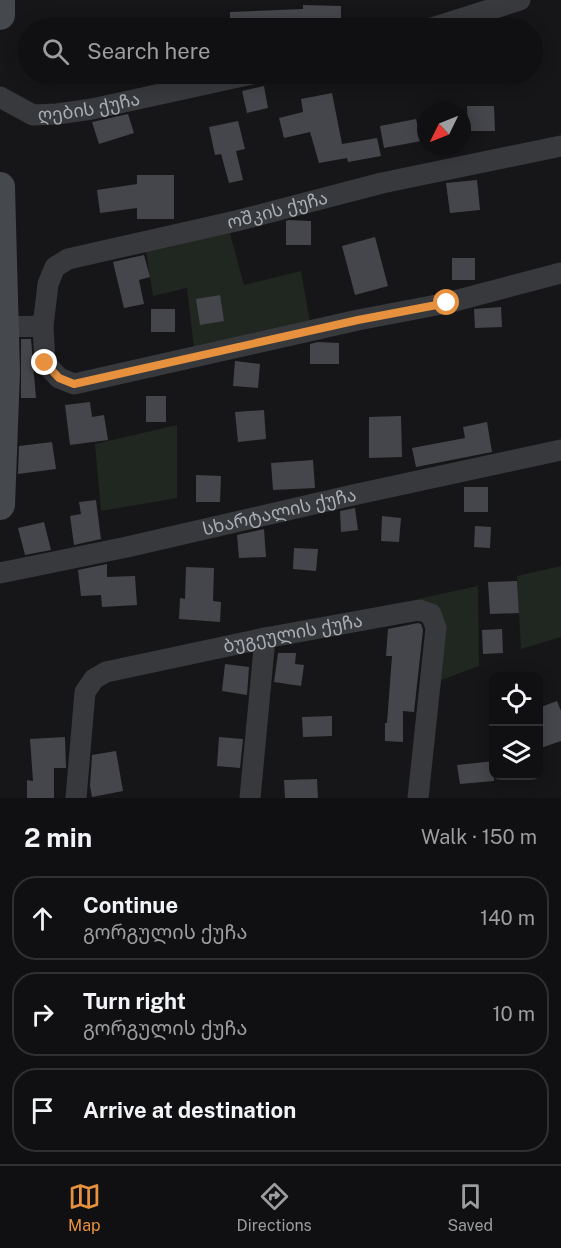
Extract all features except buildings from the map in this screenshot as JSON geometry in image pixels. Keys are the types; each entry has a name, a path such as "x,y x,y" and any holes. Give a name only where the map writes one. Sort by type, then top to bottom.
{"street":[{"path":"0,0 0,15"},
{"path":"463,18 518,0"},
{"name":"ღების ქუჩა","path":"0,97 33,115 57,114 92,109 206,84"},
{"name":"ოშკის ქუჩა","path":"561,146 382,183 68,259 55,267 48,284 43,326 45,363 59,378 74,384 358,320 447,303 561,273"},
{"path":"0,188 3,327 0,505"},
{"path":"3,327 43,326"},
{"name":"სხარტალის ქუჩა","path":"0,573 127,547 561,450"},
{"name":"ბუგეულის ქუჩა","path":"76,798 85,692 94,679 106,672 419,609 431,614 436,628 418,798"},
{"path":"250,798 266,638"}],"shaded area":[{"path":"229,230 244,285 301,271 310,323 194,348 187,288 153,296 146,251"},
{"path":"177,425 177,498 101,511 95,444"},
{"path":"561,566 561,637 521,649 517,576"},
{"path":"478,586 479,666 436,682 435,606 418,599"}],"route":[{"path":"45,363 59,378 74,384 358,320 447,303"}]}
